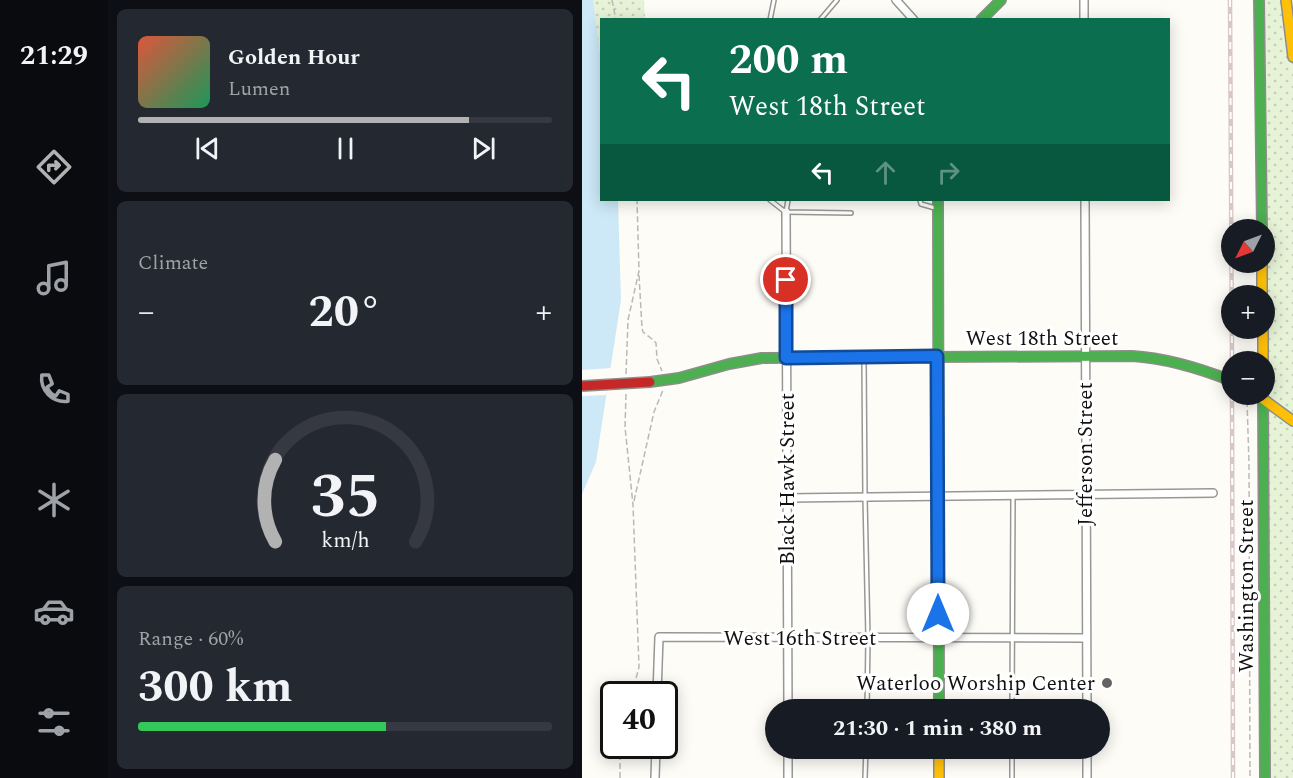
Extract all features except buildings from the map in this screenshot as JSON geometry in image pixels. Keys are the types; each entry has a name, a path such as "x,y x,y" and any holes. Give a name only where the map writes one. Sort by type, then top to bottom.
{"main road":[{"path":"983,18 1001,0"},
{"path":"1259,0 1262,219"},
{"path":"1286,0 1293,57"},
{"path":"938,204 939,699"},
{"name":"West 18th Street","path":"582,386 650,382 679,378 752,359 786,358 1132,356 1182,363 1221,376"},
{"name":"Washington Street","path":"1261,405 1265,778"},
{"path":"1273,405 1293,421"},
{"path":"939,759 939,778"}],"street":[{"path":"896,0 912,18"},
{"path":"1084,0 1084,18"},
{"name":"Jefferson Street","path":"1085,201 1087,699"},
{"name":"Black Hawk Street","path":"786,212 788,699"},
{"path":"787,498 1213,493"},
{"name":"West 16th Street","path":"657,681 659,637 1086,638"},
{"path":"655,778 656,759"},
{"path":"788,759 788,778"},
{"path":"1087,759 1087,778"}],"lane":[{"path":"770,18 774,0"},
{"path":"822,18 837,0"},
{"path":"771,201 786,212 851,213"},
{"path":"786,212 788,201"},
{"path":"920,201 921,204 938,204"},
{"path":"864,357 867,699"},
{"path":"1012,699 1013,496"},
{"path":"866,759 866,778"},
{"path":"1012,759 1012,778"}],"path":[{"path":"612,0 616,18"},
{"path":"626,373 628,320 639,271 637,201"},
{"path":"626,395 625,427 636,560 639,667 635,681"},
{"path":"1247,405 1250,778"},
{"path":"620,759 620,778"}],"green space":[{"path":"586,0 644,0 645,18 600,18 600,131"},
{"path":"1259,0 1287,0 1293,57 1293,778 1262,778 1263,405 1275,405 1275,351 1264,351 1264,339 1275,339 1275,285 1264,285 1264,273 1275,273 1275,219 1264,219"}],"water":[{"path":"582,0 593,0 600,55 600,201 618,201 621,300 596,462 582,494"}],"pier":[{"path":"611,368 606,395 582,396 582,370"}],"railway":[{"path":"1230,0 1232,351"},
{"path":"1232,405 1233,778"}],"traffic: fast":[{"path":"983,18 1001,0"},
{"path":"1259,0 1262,219"},
{"path":"938,201 939,699"},
{"path":"650,382 679,378 729,364 762,358 1132,356 1183,364 1221,377"},
{"path":"1263,405 1265,778"}],"traffic: slow":[{"path":"1286,0 1293,57"},
{"path":"1262,273 1262,285"},
{"path":"1263,339 1263,351"},
{"path":"1271,405 1293,421"},
{"path":"939,759 939,778"}],"traffic: jam":[{"path":"582,386 650,382"}],"place":[{"name":"Waterloo Worship Center","path":"1107,683"}],"route":[{"path":"786,280 786,358 937,356 938,614"}]}
